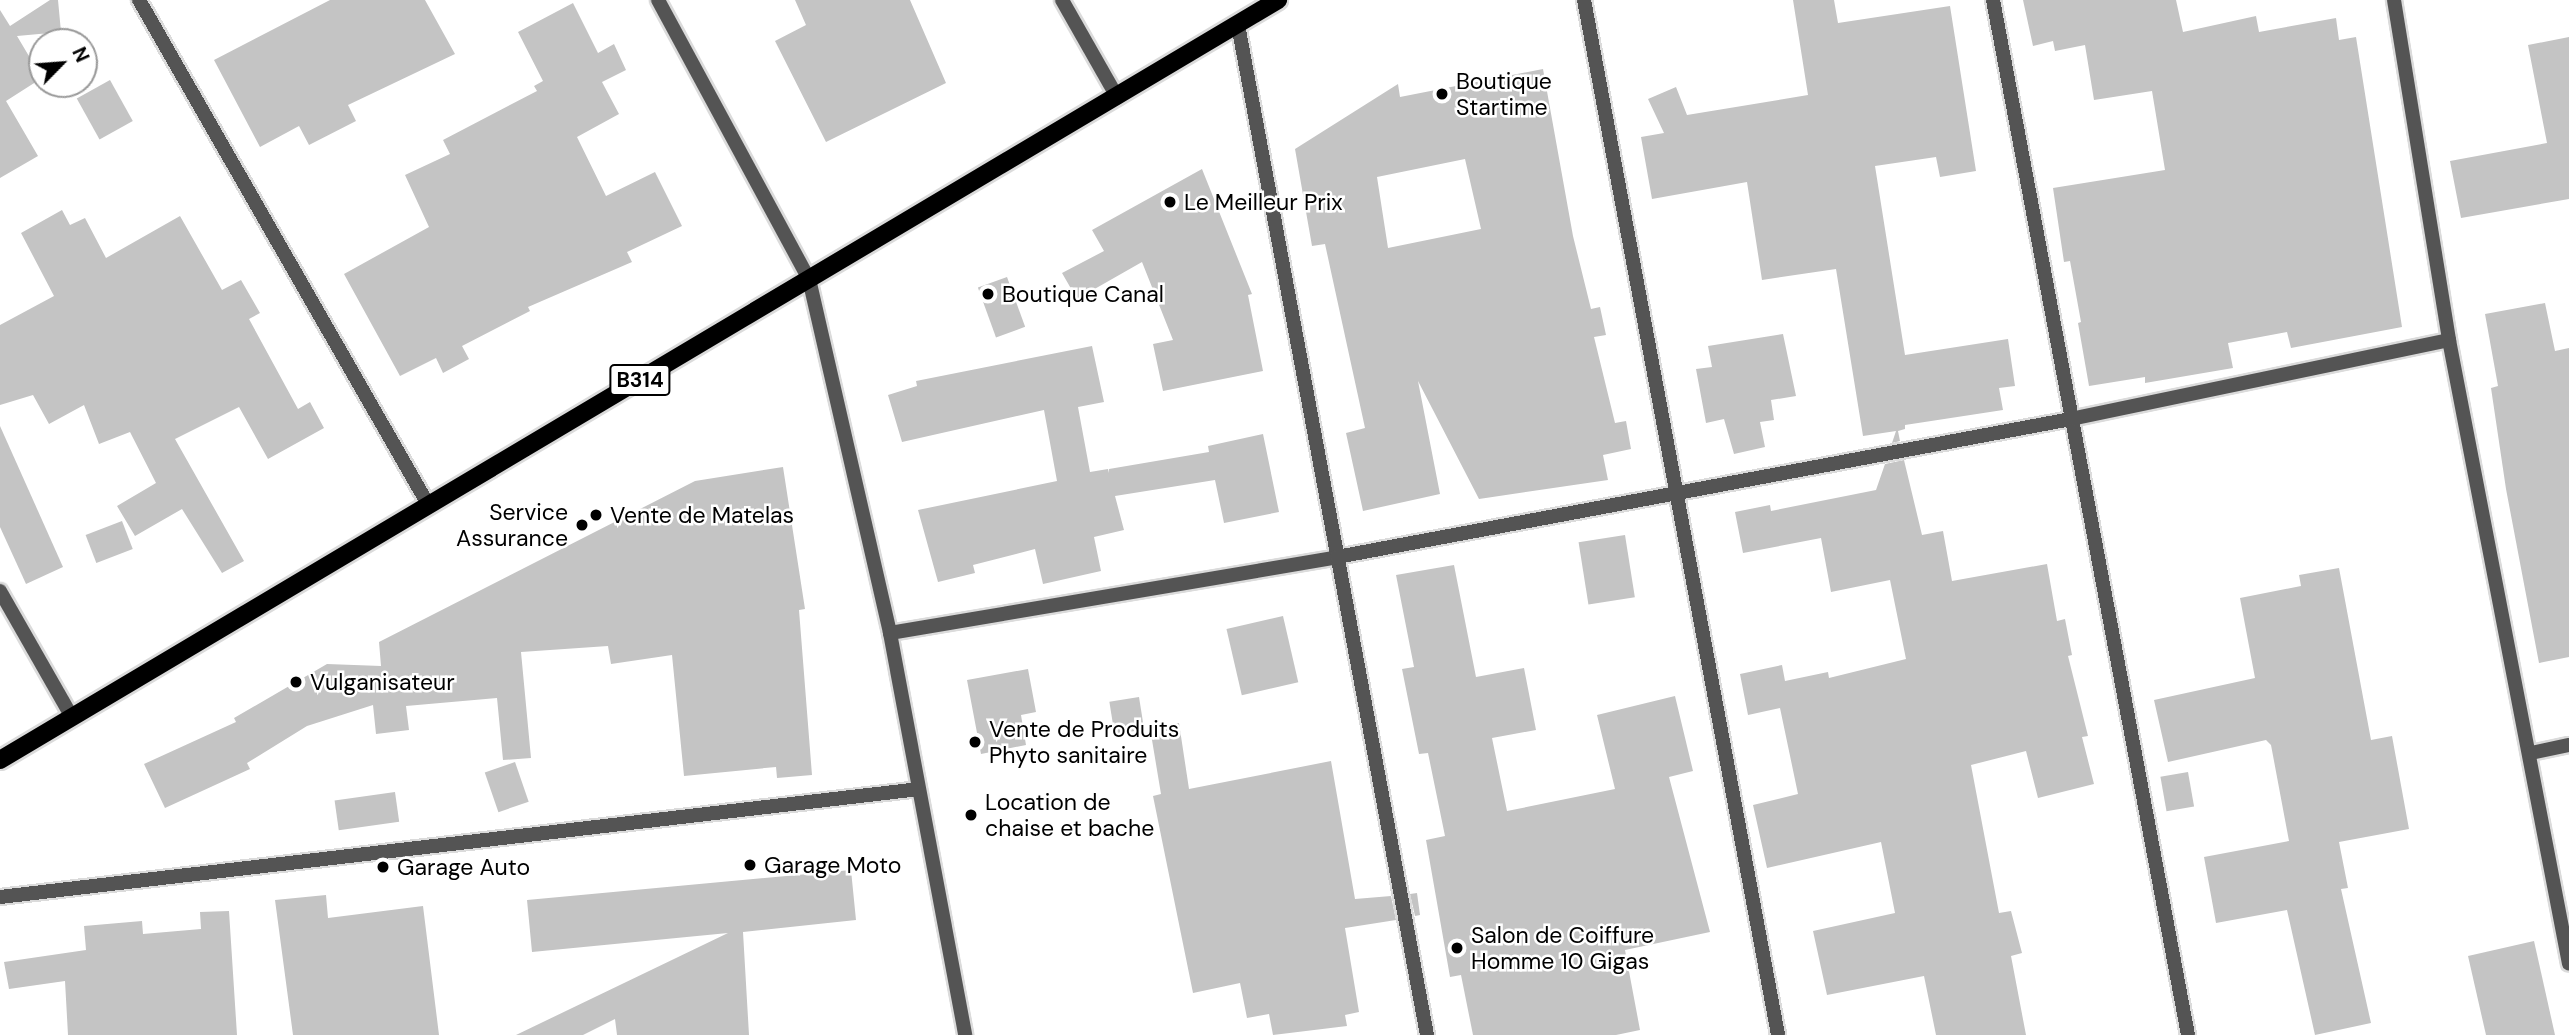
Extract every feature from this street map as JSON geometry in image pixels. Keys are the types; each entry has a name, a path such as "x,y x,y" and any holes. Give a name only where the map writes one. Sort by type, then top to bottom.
{"main road":[{"name":"B314","path":"0,760 1278,0"}],"street":[{"path":"139,0 429,506"},
{"path":"658,0 809,279 890,633 965,1035"},
{"path":"1062,0 1117,97"},
{"path":"1584,0 1778,1035"},
{"path":"1993,0 2188,1035"},
{"path":"2394,0 2449,340 2531,753 2569,964"},
{"path":"1238,25 1427,1035"},
{"path":"890,633 1337,556 2071,419 2449,340"},
{"path":"0,591 72,717"},
{"path":"2531,753 2569,745"},
{"path":"0,897 919,789"}],"building":[{"path":"50,0 58,0 61,28 28,28 28,35 17,36 28,54 28,87 6,101 38,156 0,178 0,10 10,26"},
{"path":"330,0 425,0 455,54 348,105 356,121 309,145 299,126 260,147 214,60"},
{"path":"795,0 910,0 946,83 826,142 775,41 806,25"},
{"path":"1793,0 1834,0 1838,23 1950,6 1976,171 1940,177 1936,157 1875,166 1905,355 2008,339 2015,386 1999,388 2003,410 1905,425 1905,429 1898,431 1900,441 1892,443 1896,431 1863,436 1836,269 1762,280 1747,182 1652,199 1641,137 1664,133 1648,99 1676,87 1687,115 1808,95"},
{"path":"2023,0 2176,0 2183,32 2256,16 2259,32 2336,18 2339,40 2356,37 2402,327 2291,348 2287,332 2228,343 2233,368 2145,383 2145,377 2089,386 2070,261 2064,262 2053,188 2165,170 2152,91 2094,100 2085,45 2055,51 2053,41 2033,46"},
{"path":"573,3 598,53 614,44 626,70 602,82 619,114 577,137 606,196 655,172 682,226 627,252 632,262 528,307 530,311 462,346 469,359 443,373 436,358 400,376 344,274 429,227 405,175 450,154 443,140 537,91 534,86 543,81 518,32"},
{"path":"2569,37 2569,199 2461,218 2450,161 2547,143 2528,45"},
{"path":"1543,69 1573,236 1591,309 1600,307 1606,335 1594,337 1615,423 1626,421 1631,449 1603,455 1608,480 1479,499 1418,381 1440,494 1363,511 1346,433 1365,428 1325,244 1312,246 1295,149 1398,84 1400,97","holes":["1465,159 1481,229 1388,248 1377,177"]},
{"path":"110,80 133,121 100,140 77,98 98,98 98,87"},
{"path":"1202,169 1252,294 1248,295 1263,371 1163,391 1153,344 1173,340 1142,262 1077,299 1062,273 1104,251 1092,230"},
{"path":"62,210 70,225 85,218 106,258 180,216 222,290 241,280 260,313 249,319 298,409 310,402 324,428 268,459 239,407 175,439 244,561 222,573 182,509 135,536 117,506 156,483 130,432 99,444 84,405 49,424 33,395 0,405 0,325 54,296 21,233"},
{"path":"1007,277 1025,327 996,337 978,288"},
{"path":"2545,303 2555,351 2569,348 2569,657 2539,663 2506,489 2491,388 2498,386 2485,314"},
{"path":"1783,334 1796,396 1771,400 1774,420 1760,422 1765,447 1734,454 1724,419 1706,423 1696,369 1712,367 1708,346"},
{"path":"1092,346 1104,402 1078,407 1090,472 1108,469 1109,473 1109,469 1209,452 1208,446 1263,434 1279,512 1224,523 1215,480 1115,496 1124,530 1094,537 1101,571 1043,584 1035,549 973,565 975,573 938,582 918,510 1057,481 1044,410 902,442 888,395 917,386 916,381"},
{"path":"0,426 63,567 26,584 0,527"},
{"path":"1904,460 1922,535 1943,531 1952,581 2047,564 2057,621 2065,619 2072,655 2068,656 2088,736 2082,737 2094,784 2038,798 2026,751 1971,765 1999,913 2011,911 2022,953 2011,956 2026,1035 1936,1035 1924,976 1827,995 1813,931 1895,913 1881,842 1767,868 1753,805 1798,794 1780,708 1748,715 1740,674 1782,665 1785,681 1828,672 1829,678 1906,659 1890,580 1831,592 1821,538 1743,553 1735,512 1770,505 1771,511 1876,490 1885,464"},
{"path":"783,467 805,609 799,610 812,775 777,778 776,767 684,776 672,655 611,664 608,646 521,652 531,758 503,760 497,698 406,706 409,730 376,734 373,705 307,726 247,763 250,769 165,808 144,764 236,722 234,718 327,664 381,666 379,642 695,481"},
{"path":"122,521 133,549 96,563 86,535"},
{"path":"1625,535 1635,597 1588,605 1579,542"},
{"path":"1454,565 1476,677 1524,668 1536,730 1492,738 1507,811 1615,789 1597,715 1675,696 1693,771 1669,777 1710,932 1625,950 1640,1030 1616,1035 1473,1035 1461,975 1450,977 1426,840 1445,836 1428,753 1419,754 1402,669 1414,667 1396,575"},
{"path":"2339,568 2371,740 2392,736 2409,829 2339,842 2348,888 2341,889 2371,1023 2315,1035 2287,910 2216,923 2204,857 2289,841 2271,745 2266,740 2168,762 2154,700 2255,678 2240,598 2301,586 2299,575"},
{"path":"1283,616 1298,682 1242,695 1226,629"},
{"path":"1028,669 1036,712 1021,715 1026,745 981,754 967,680"},
{"path":"1139,697 1144,730 1115,734 1109,702"},
{"path":"1179,723 1189,789 1331,761 1355,899 1391,896 1396,920 1345,928 1359,1012 1345,1015 1347,1026 1273,1035 1269,1014 1247,1018 1240,983 1193,993 1153,796 1161,794 1150,728"},
{"path":"515,762 529,802 498,812 485,772"},
{"path":"2188,772 2194,806 2167,811 2160,777"},
{"path":"395,792 399,822 339,830 335,800"},
{"path":"851,870 856,920 743,932 749,1035 617,1035 615,1019 583,1035 516,1035 728,933 532,952 527,900"},
{"path":"1417,893 1420,915 1415,916 1410,894"},
{"path":"326,895 328,918 423,906 439,1035 293,1035 275,900"},
{"path":"229,911 237,1035 68,1035 65,981 9,989 4,962 86,950 84,926 142,921 143,934 201,929 200,912"},
{"path":"2534,941 2555,1035 2486,1035 2468,956"}],"place":[{"name":"Boutique Startime","path":"1442,94"},
{"name":"Le Meilleur Prix","path":"1170,202"},
{"name":"Boutique Canal","path":"988,294"},
{"name":"Vente de Matelas","path":"596,515"},
{"name":"Service Assurance","path":"582,525"},
{"name":"Vulganisateur","path":"296,682"},
{"name":"Vente de Produits Phyto sanitaire","path":"975,742"},
{"name":"Location de chaise et bache","path":"971,815"},
{"name":"Garage Moto","path":"750,865"},
{"name":"Garage Auto","path":"383,867"},
{"name":"Salon de Coiffure Homme 10 Gigas","path":"1457,948"}]}
